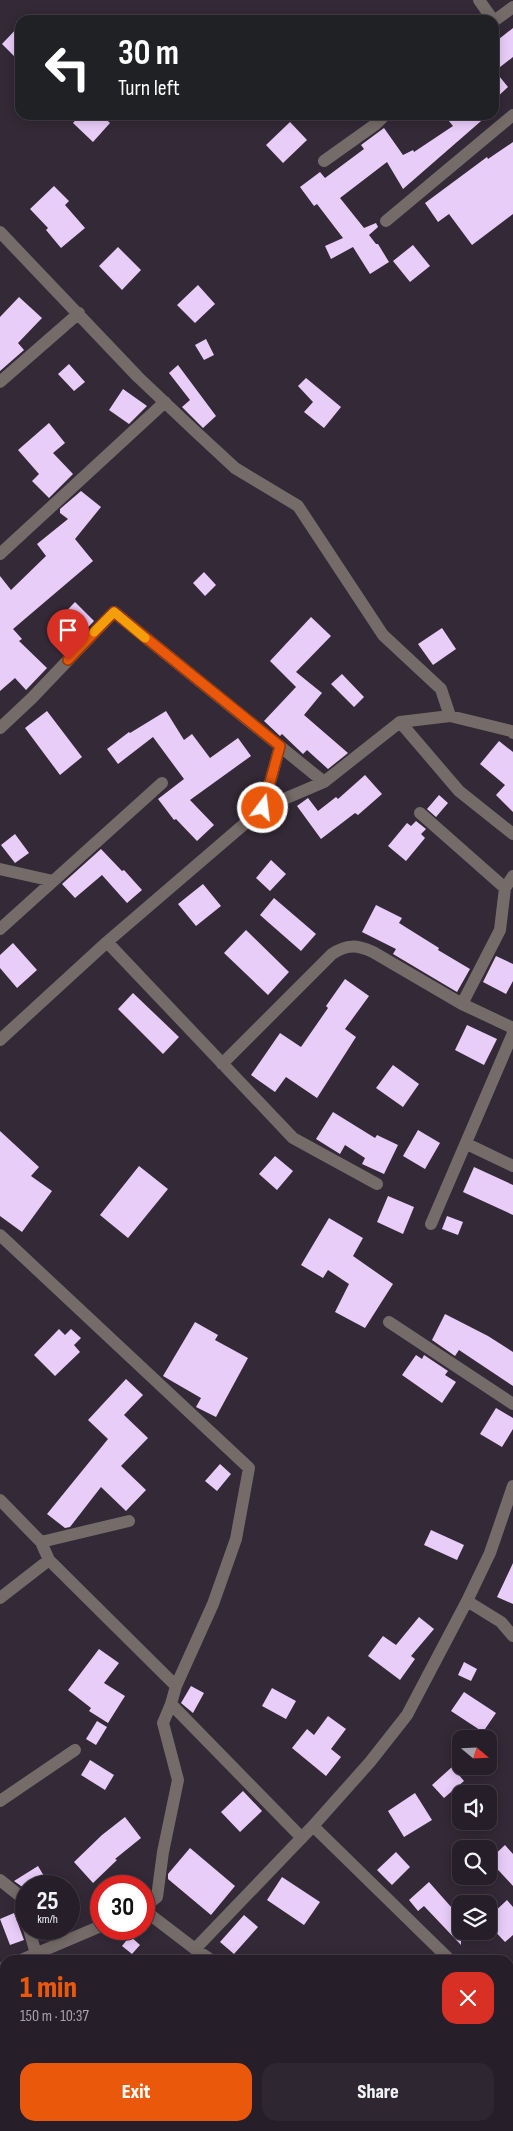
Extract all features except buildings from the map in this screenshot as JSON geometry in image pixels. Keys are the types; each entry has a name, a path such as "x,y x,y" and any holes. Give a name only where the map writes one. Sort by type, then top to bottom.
{"street":[{"path":"479,0 490,15"},
{"path":"499,17 513,7"},
{"path":"386,221 513,115"},
{"path":"324,161 380,120"},
{"path":"0,232 165,402 235,468 298,506 383,635 441,689 450,716"},
{"path":"0,382 79,313"},
{"path":"0,554 165,402"},
{"path":"0,728 32,698 114,612 324,782"},
{"path":"0,1040 107,942 263,808 324,782 400,722 450,716 513,733"},
{"path":"400,722 459,791 513,834"},
{"path":"263,808 280,746"},
{"path":"0,928 162,783"},
{"path":"420,813 505,888"},
{"path":"0,869 53,881"},
{"path":"462,1004 500,930 505,888 513,876"},
{"path":"107,942 293,1138 377,1184"},
{"path":"222,1064 332,954 348,946 360,946 373,952 462,1004 513,1028"},
{"path":"431,1224 467,1144 513,1032"},
{"path":"467,1144 513,1166"},
{"path":"0,1235 249,1468 236,1539 213,1604 176,1686 163,1723 178,1780 163,1852 157,1897 155,1899"},
{"path":"388,1322 513,1404"},
{"path":"195,1949 313,1826 370,1762 407,1715 468,1601 490,1553 513,1486"},
{"path":"0,1500 41,1542 49,1560 176,1686"},
{"path":"41,1542 129,1521"},
{"path":"0,1598 49,1560"},
{"path":"468,1601 502,1622 513,1636"},
{"path":"171,1704 302,1838"},
{"path":"0,1801 75,1750"},
{"path":"313,1826 445,1955"},
{"path":"0,1880 15,1892"},
{"path":"155,1918 204,1955"},
{"path":"42,1955 90,1931"},
{"path":"33,1940 37,1955"}],"slow traffic":[{"path":"94,632 114,612 145,638"}],"route":[{"path":"68,660 114,612 280,746 263,808"}]}
